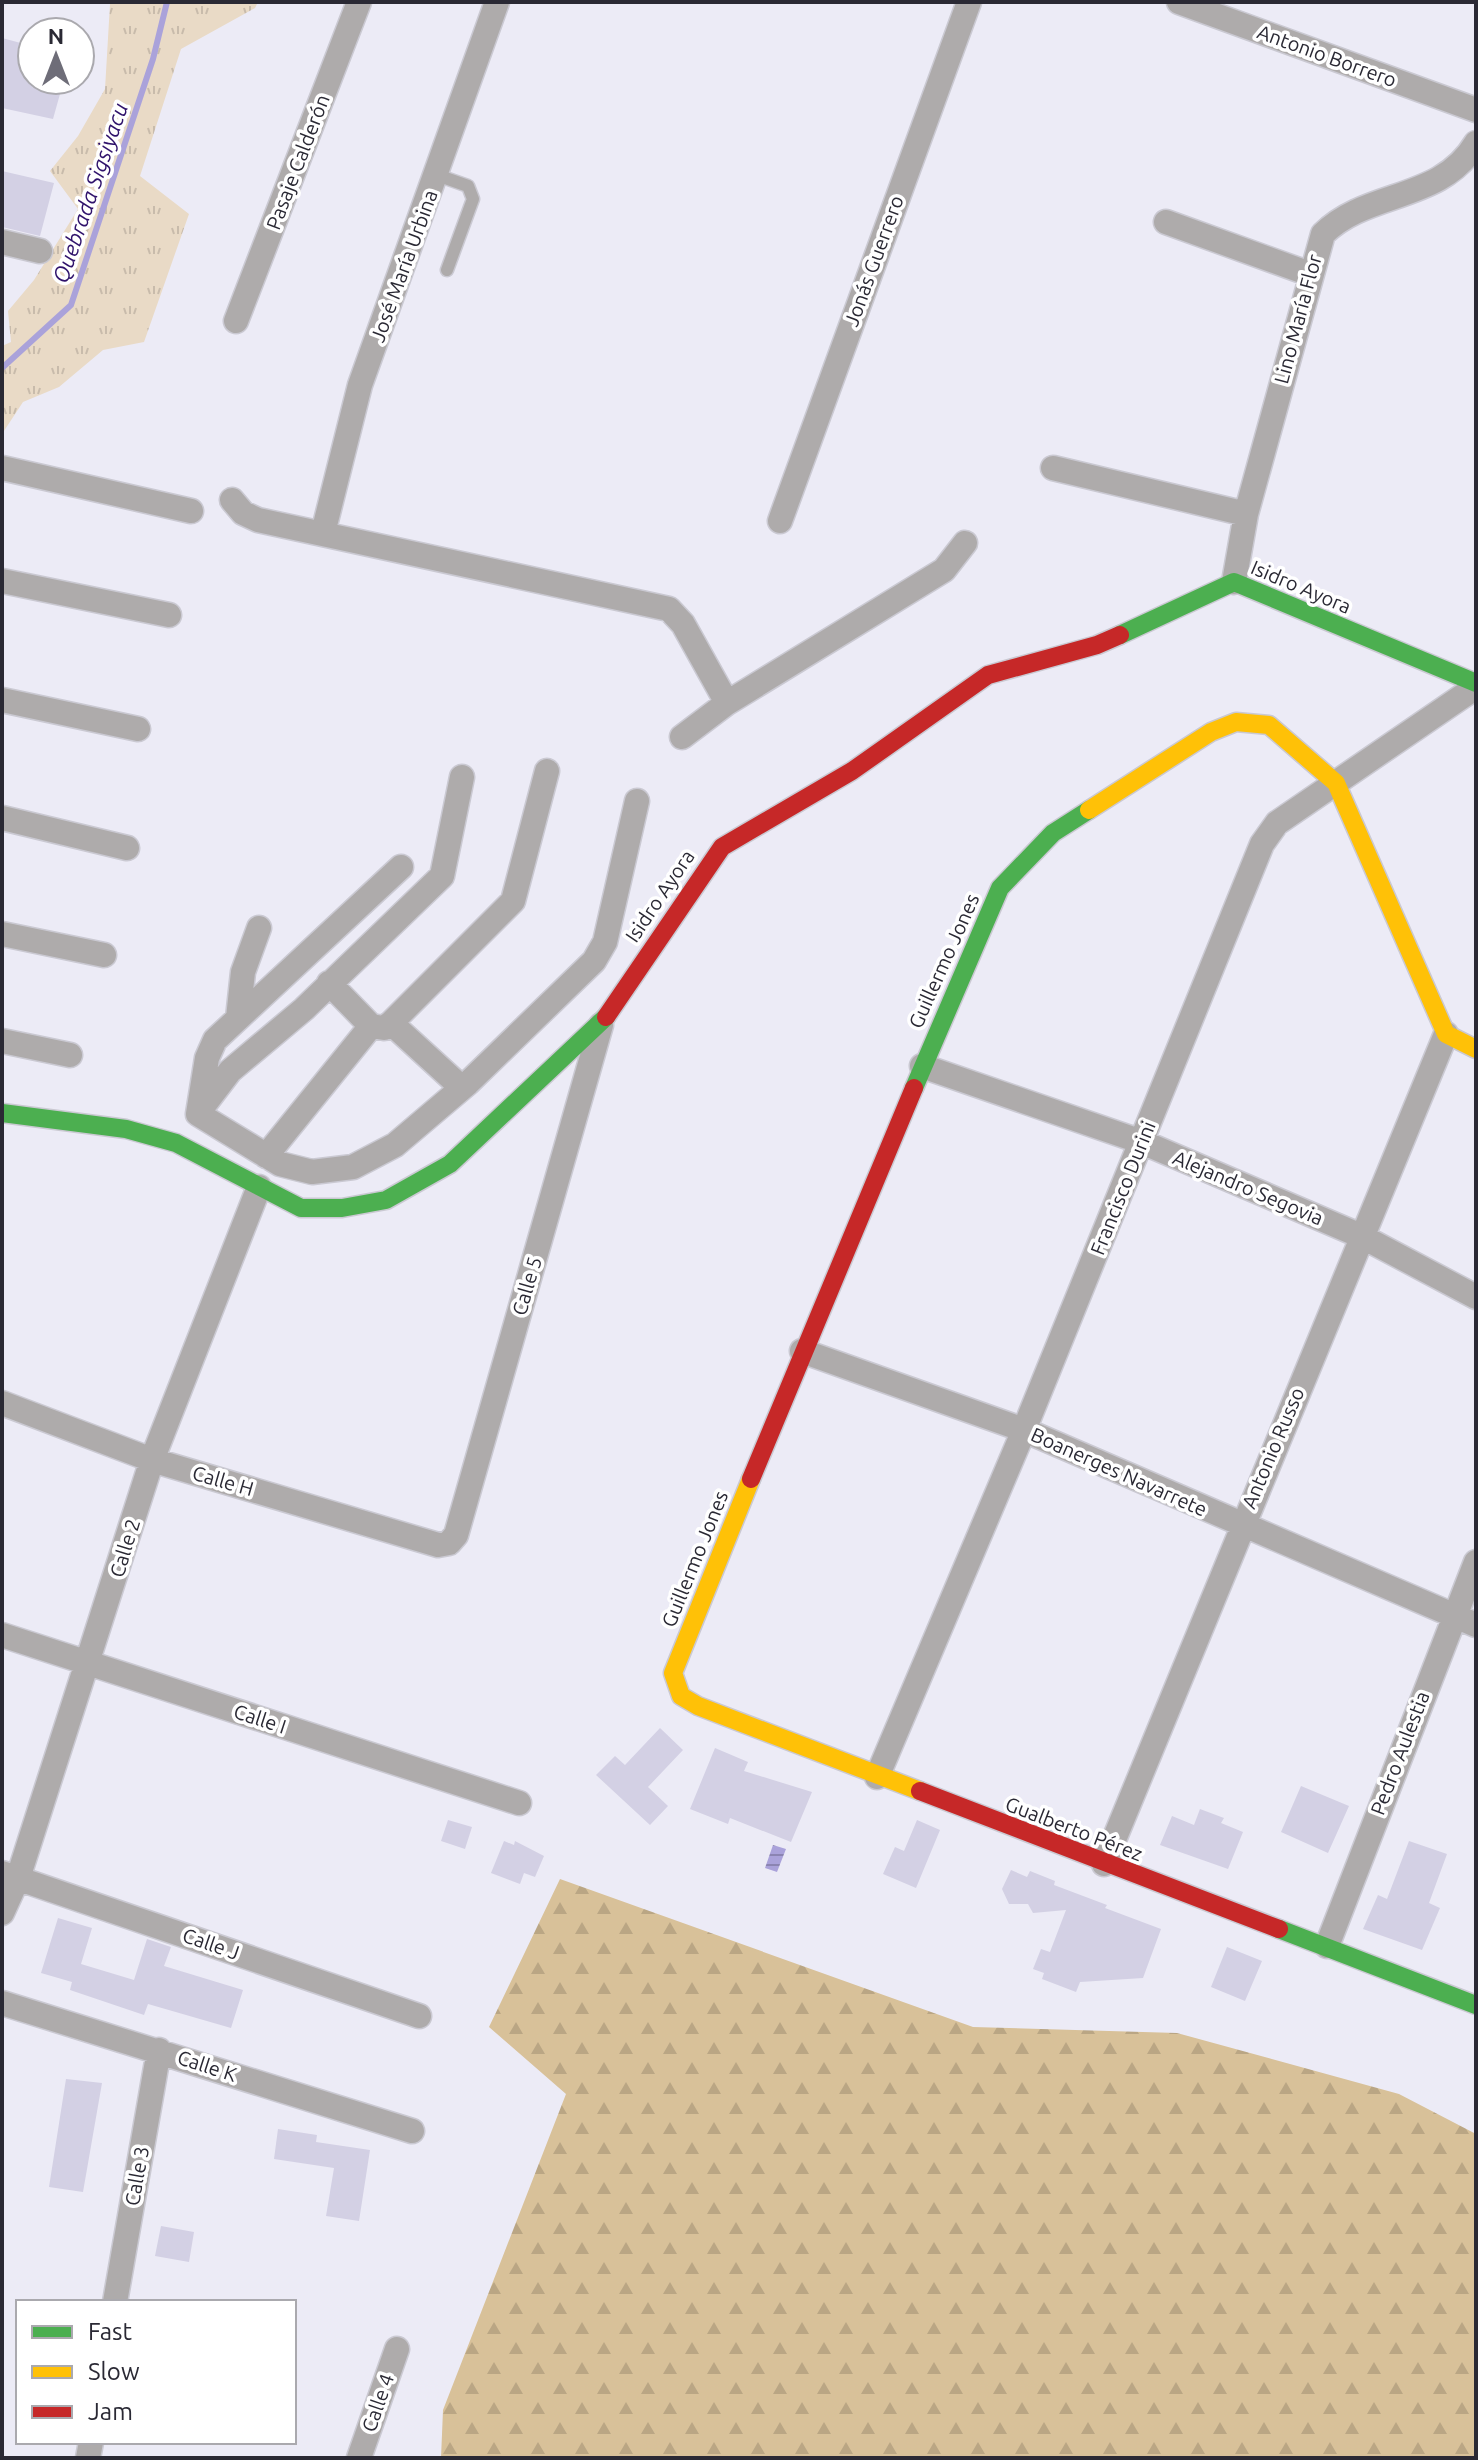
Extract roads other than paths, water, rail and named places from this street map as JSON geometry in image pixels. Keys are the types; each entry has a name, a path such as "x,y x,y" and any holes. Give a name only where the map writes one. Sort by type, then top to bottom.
{"street":[{"name":"Pasaje Calderón","path":"236,321 359,2"},
{"name":"José María Urbina","path":"323,533 360,385 497,2"},
{"name":"Jonás Guerrero","path":"780,521 969,2"},
{"name":"Antonio Borrero","path":"1179,2 1476,110"},
{"name":"Lino María Flor","path":"1234,582 1246,514 1317,246 1331,226 1346,217 1441,179 1460,164 1476,143"},
{"path":"1166,222 1310,274"},
{"path":"2,242 40,251"},
{"path":"2,468 191,511"},
{"path":"1053,468 1246,514"},
{"path":"232,500 243,513 258,520 669,609 683,624 727,703"},
{"path":"682,737 727,703 944,570 965,543"},
{"path":"2,581 169,615"},
{"name":"Isidro Ayora","path":"2,1113 126,1129 176,1143 301,1208 342,1208 386,1200 450,1164 601,1025 722,847 852,771 988,675 1097,645 1234,582 1476,685"},
{"name":"Francisco Durini","path":"877,1777 1024,1430 1262,844 1277,823 1476,685"},
{"path":"2,700 138,729"},
{"name":"Guillermo Jones","path":"673,1673 802,1351 1000,888 1053,833 1211,732 1236,722 1253,721 1269,725 1336,783 1446,1034"},
{"path":"266,1156 381,1024 513,901 547,771"},
{"path":"176,1143 230,1071 304,1009 442,876 462,777"},
{"path":"198,1114 266,1156 295,1169 312,1172 353,1167 395,1145 462,1088 599,953 608,929 637,801"},
{"path":"2,818 127,848"},
{"path":"198,1114 210,1048 238,1018 401,867"},
{"path":"238,1018 243,972 259,928"},
{"path":"2,934 104,955"},
{"path":"329,983 462,1088"},
{"name":"Calle 5","path":"449,1543 456,1535 601,1025"},
{"path":"1446,1034 1476,1049"},
{"name":"Antonio Russo","path":"1104,1864 1241,1525 1446,1034"},
{"path":"2,1041 70,1055"},
{"name":"Alejandro Segovia","path":"922,1066 1142,1142 1361,1236 1476,1297"},
{"name":"Calle 2","path":"2,1913 10,1876 89,1663 152,1460 259,1187"},
{"name":"Boanerges Navarrete","path":"802,1351 1024,1430 1476,1625"},
{"name":"Calle H","path":"2,1403 152,1460 438,1545 449,1543"},
{"name":"Pedro Aulestia","path":"1327,1946 1452,1615 1476,1562"},
{"name":"Calle I","path":"2,1635 519,1803"},
{"name":"Gualberto Pérez","path":"673,1673 681,1696 698,1706 1476,2005"},
{"name":"Calle J","path":"10,1876 419,2016"},
{"name":"Calle K","path":"2,2003 412,2131"},
{"name":"Calle 3","path":"115,2300 159,2050"},
{"name":"Calle 4","path":"359,2458 397,2349"}],"lane":[{"path":"437,175 468,186 472,193 447,270"}],"waterway":[{"name":"Quebrada Sigsiyacu","path":"2,368 71,305 153,59 167,2"}]}
